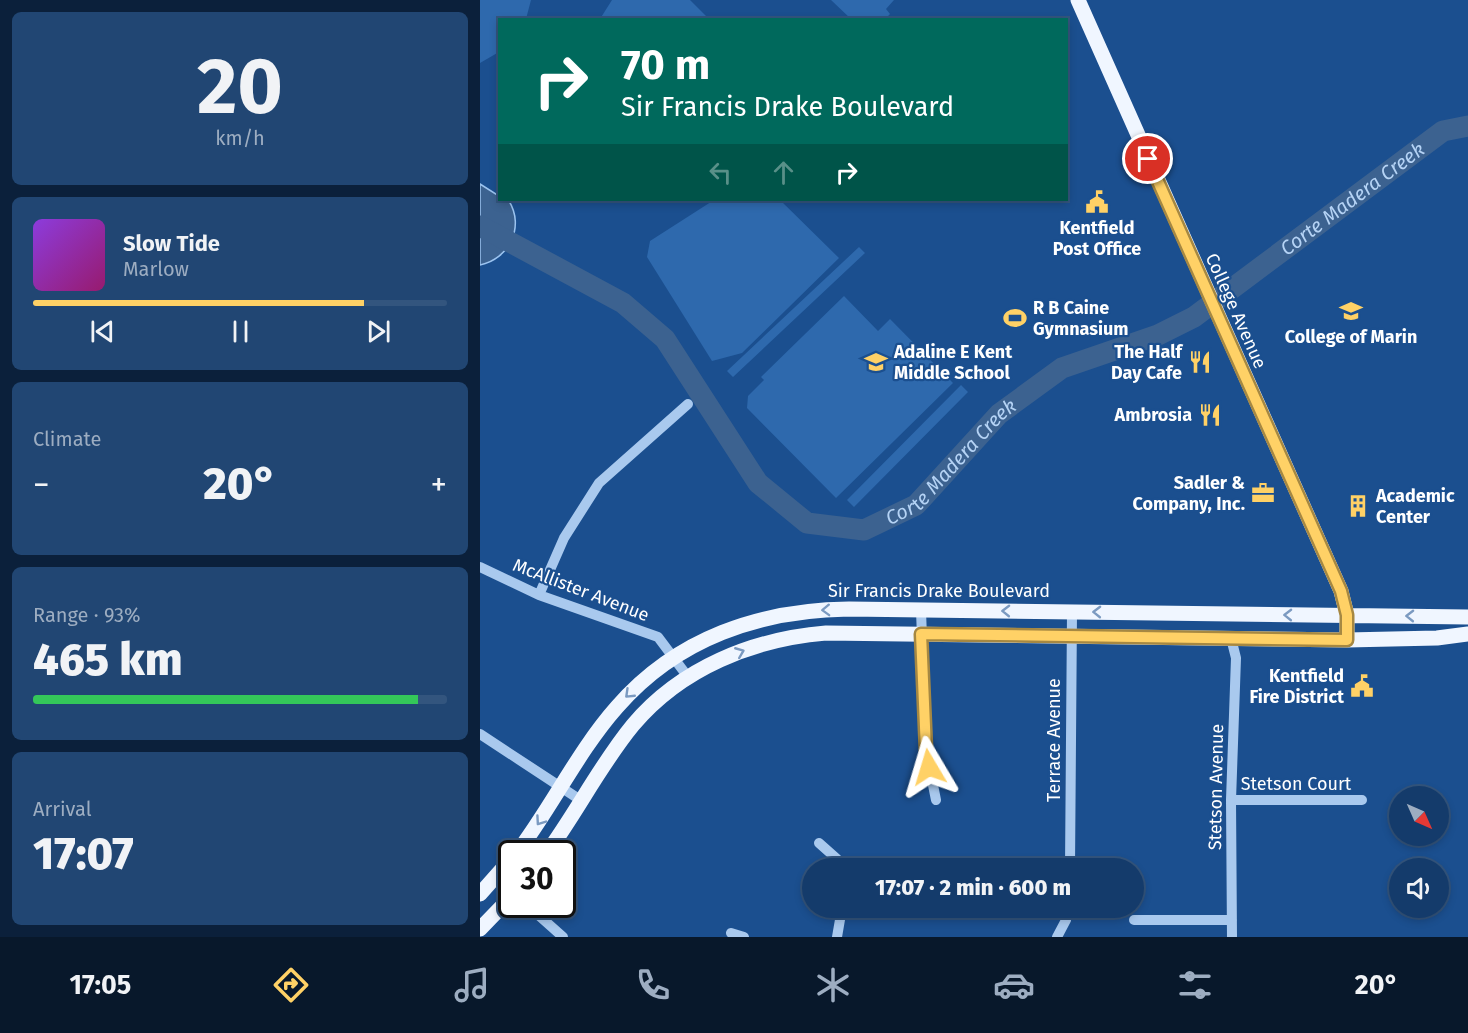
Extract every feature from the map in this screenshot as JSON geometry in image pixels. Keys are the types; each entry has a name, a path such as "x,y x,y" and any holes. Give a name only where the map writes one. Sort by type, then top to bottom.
{"main road":[{"name":"College Avenue","path":"1078,0 1208,297 1341,591 1347,615 1347,640"},
{"name":"Sir Francis Drake Boulevard","path":"526,840 617,707 644,681 674,657 713,636 764,617 825,609 1468,617"},
{"path":"556,840 634,724 659,699 688,678 726,658 769,641 826,633 1347,640 1437,639 1468,634"},
{"path":"480,894 498,874"},
{"path":"480,928 498,910"}],"street":[{"path":"539,595 564,538 599,483 688,404"},
{"name":"McAllister Avenue","path":"480,567 539,595 658,637 688,678"},
{"path":"921,610 926,750 936,800"},
{"name":"Terrace Avenue","path":"1070,858 1072,612"},
{"name":"Stetson Avenue","path":"1231,638 1236,658 1231,800 1232,937"},
{"path":"480,734 582,801"},
{"name":"Stetson Court","path":"1231,800 1362,800"},
{"path":"819,843 836,858"},
{"path":"542,918 563,937"},
{"path":"837,937 840,918"},
{"path":"1057,937 1066,918"},
{"path":"1134,920 1232,920"},
{"path":"731,933 744,937"}],"shaded area":[{"path":"480,0 531,0 526,18 498,18 498,53 480,63"},
{"path":"612,0 690,0 708,18 601,18"},
{"path":"831,0 894,0 886,9 890,14 886,18 850,18"},
{"path":"480,184 498,195 498,201 509,201 514,211 515,231 506,249 499,256 480,265"},
{"path":"712,201 781,201 839,258 742,353 712,361 647,257 650,241"},
{"path":"859,247 865,253 733,377 727,371"},
{"path":"844,296 878,331 890,319 953,383 836,498 747,408 748,396 764,380 761,377"},
{"path":"961,385 968,392 854,507 847,500"}],"waterway":[{"name":"Corte Madera Creek","path":"480,226 623,303 665,339 758,483 807,523 864,530 916,505 999,414 1062,368 1158,335 1194,317 1443,131 1468,126"}],"place":[{"name":"Kentfield Post Office","path":"1097,202"},
{"name":"College of Marin","path":"1351,311"},
{"name":"R B Caine Gymnasium","path":"1015,318"},
{"name":"Adaline E Kent Middle School","path":"876,362"},
{"name":"The Half Day Cafe","path":"1200,362"},
{"name":"Ambrosia","path":"1210,415"},
{"name":"Sadler & Company, Inc.","path":"1263,493"},
{"name":"Academic Center","path":"1358,506"},
{"name":"Kentfield Fire District","path":"1362,686"}],"route":[{"path":"929,767 926,750 921,634 1347,640 1347,615 1341,591 1148,159"}]}
